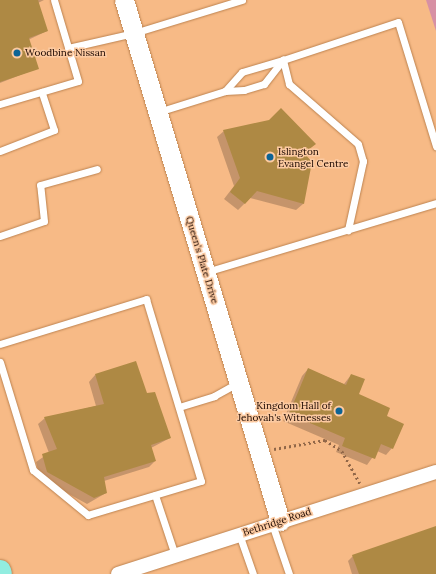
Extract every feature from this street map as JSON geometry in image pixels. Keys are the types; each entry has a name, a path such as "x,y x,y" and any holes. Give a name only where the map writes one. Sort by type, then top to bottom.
{"main road":[{"path":"0,570 1,574"}],"street":[{"name":"Queen's Plate Drive","path":"124,0 260,452 276,522"},
{"name":"Bethridge Road","path":"118,574 146,570 175,555 436,472"}],"lane":[{"path":"0,104 78,81 54,0"},
{"path":"68,48 134,33 242,0"},
{"path":"225,91 242,72 398,22 436,146"},
{"path":"158,112 225,91 244,90 264,84 283,60"},
{"path":"283,60 289,84 358,144 363,161 348,230"},
{"path":"0,151 54,130 42,92"},
{"path":"0,236 44,221 40,185 97,169"},
{"path":"206,272 436,203"},
{"path":"0,344 146,300 201,481 88,515 33,470 0,362"},
{"path":"179,407 214,396 238,381"},
{"path":"155,495 175,555"},
{"path":"276,522 289,574"},
{"path":"239,534 253,574"}],"path":[{"path":"260,452 325,440 342,451 352,466 364,494"}],"shaded area":[{"path":"426,0 436,0 436,31"}],"building":[{"name":"Woodbine Nissan","path":"0,0 38,0 48,31 29,38 39,69 0,82"},
{"name":"Islington Evangel Centre","path":"281,108 316,144 304,153 312,162 304,204 257,191 245,204 230,192 240,178 223,130 269,120"},
{"path":"136,361 147,393 155,392 171,438 151,445 156,461 104,477 107,493 94,498 47,472 42,454 57,449 44,417 104,404 95,374"},
{"name":"Kingdom Hall of Jehovah's Witnesses","path":"308,368 346,385 351,374 365,379 359,394 390,408 387,416 404,424 393,449 381,444 375,459 342,446 345,438 289,414"},
{"path":"436,526 436,574 359,574 352,555"}],"place":[{"name":"Woodbine Nissan","path":"17,53"},
{"name":"Islington Evangel Centre","path":"270,157"},
{"name":"Kingdom Hall of Jehovah's Witnesses","path":"339,411"}]}
